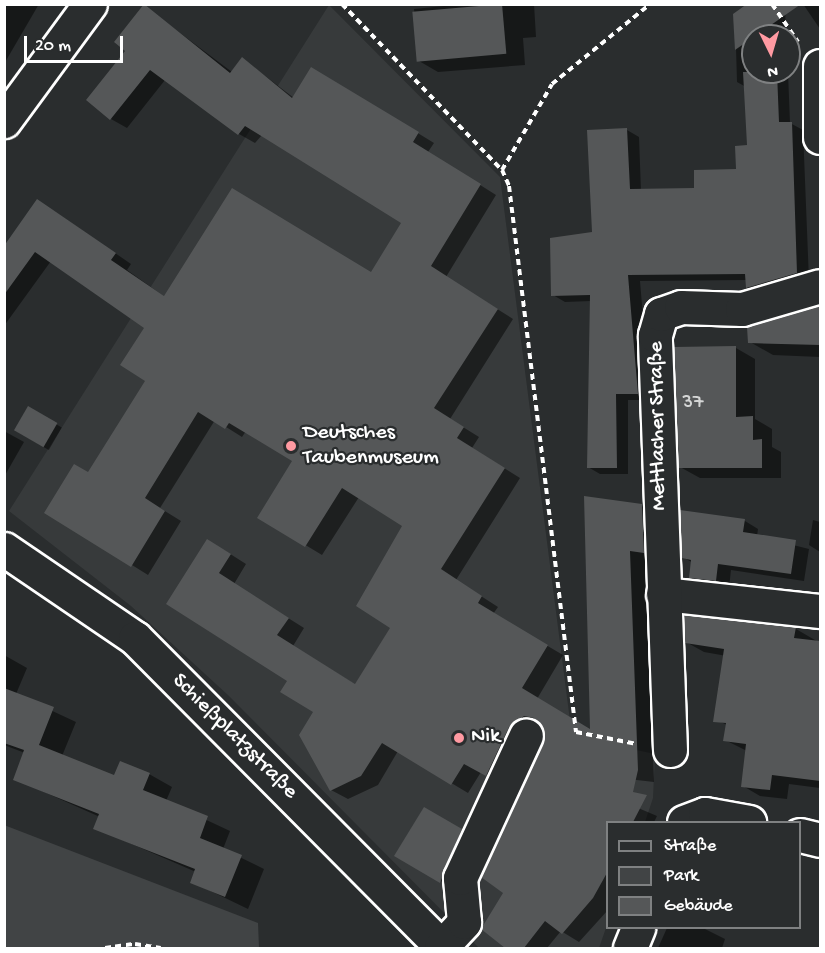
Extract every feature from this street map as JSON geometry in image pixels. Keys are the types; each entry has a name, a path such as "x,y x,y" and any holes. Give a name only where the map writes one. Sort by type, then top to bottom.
{"street":[{"path":"4,121 90,4"},
{"path":"819,68 820,137"},
{"name":"Mettlacher Straße","path":"670,750 655,335 661,314 681,308 742,309 820,286"},
{"name":"Schießplatzstraße","path":"4,549 135,638 442,948"},
{"path":"663,594 820,611"},
{"path":"442,948 464,922 460,878 526,735"},
{"path":"687,821 705,814 744,821"},
{"path":"801,835 820,840"},
{"path":"630,948 637,929"}],"path":[{"path":"342,4 502,170 509,186 576,732 670,750"},
{"path":"502,170 552,84 650,4"},
{"path":"772,4 819,68"},
{"path":"105,948 135,944 161,948"}],"shaded area":[{"path":"329,5 500,177 572,736 655,754 653,798 645,821 606,821 606,928 599,948 479,948 229,696 131,606 9,511"}],"green space":[{"path":"4,825 258,923 259,948 5,948"}],"building":[{"path":"144,4 230,73 242,57 292,98 311,67 419,132 413,142 481,184 431,266 498,309 434,408 464,427 457,438 505,468 441,569 482,596 478,603 548,645 522,688 590,729 584,496 642,504 644,553 630,551 638,770 633,792 647,795 634,821 606,821 606,875 593,898 562,934 545,921 524,948 505,948 481,929 503,893 481,877 543,742 545,733 534,718 524,716 509,727 486,776 464,764 451,785 382,743 361,776 330,791 299,735 313,712 280,692 287,681 166,604 207,539 231,554 219,573 289,618 277,635 355,684 390,628 356,606 402,526 342,488 305,547 257,518 292,461 229,423 225,429 198,412 145,498 165,511 131,567 44,513 74,464 88,472 145,381 120,365 144,328 35,252 4,295 4,246 37,199 116,253 111,260 164,296 232,188 371,272 401,223 245,126 238,135 150,70 110,120 86,100 125,51 114,42"},
{"path":"502,4 506,54 417,62 412,12"},
{"path":"747,4 801,4 772,24 741,24 741,46 735,50 733,14"},
{"path":"744,84 777,84 779,122 792,122 797,273 746,288 745,274 628,275 638,394 616,394 617,468 587,468 590,295 551,296 550,238 592,232 587,130 627,128 630,189 694,188 694,170 736,169 735,146 747,145"},
{"path":"820,305 820,345 748,343 747,327"},
{"path":"736,346 736,417 753,416 753,440 762,439 762,468 679,468 674,347"},
{"path":"28,406 57,423 43,447 14,430"},
{"path":"680,510 745,519 743,532 796,540 791,574 718,564 716,581 689,578 691,560 682,558"},
{"path":"684,615 796,627 794,638 820,641 820,781 772,775 770,790 741,787 746,744 723,741 726,723 713,722 724,649 685,643"},
{"path":"4,688 54,707 39,745 114,775 120,761 150,773 143,790 208,816 200,838 242,855 225,897 190,883 195,869 93,829 99,814 13,780 24,750 4,743"},
{"path":"424,807 462,829 440,883 394,856"}],"place":[{"name":"Deutsches Taubenmuseum","path":"291,446"},
{"name":"Nik","path":"459,738"}]}
